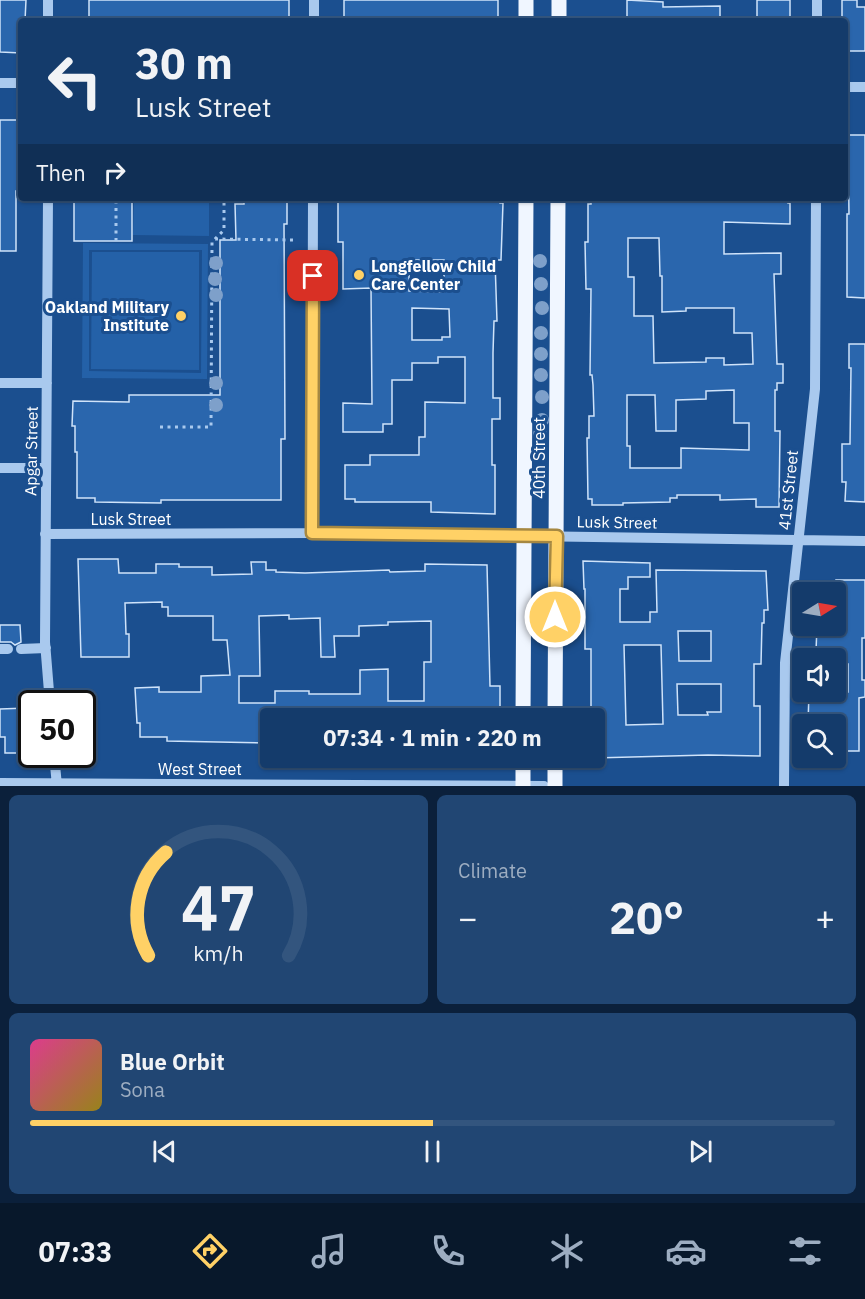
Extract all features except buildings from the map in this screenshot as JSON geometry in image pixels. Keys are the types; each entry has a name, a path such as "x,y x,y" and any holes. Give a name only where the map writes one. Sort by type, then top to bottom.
{"main road":[{"path":"526,0 526,18"},
{"path":"559,0 559,18"},
{"name":"40th Street","path":"523,708 526,201"},
{"name":"40th Street","path":"555,708 558,201"},
{"path":"523,768 523,786"},
{"path":"555,768 555,786"}],"street":[{"path":"48,0 48,18"},
{"path":"314,0 314,18"},
{"path":"817,0 817,18"},
{"path":"0,83 18,83"},
{"path":"848,87 865,87"},
{"name":"Apgar Street","path":"48,201 45,534 46,648 49,690"},
{"path":"312,533 313,201"},
{"name":"41st Street","path":"784,786 784,663 814,389 816,201"},
{"path":"0,383 47,383"},
{"path":"0,468 46,468"},
{"name":"Lusk Street","path":"45,534 312,533 865,541"},
{"path":"21,649 46,648"},
{"path":"55,768 57,785"},
{"name":"West Street","path":"0,783 544,786"}],"path":[{"path":"116,201 116,241"},
{"path":"160,427 211,427 212,242 224,230 224,201"},
{"path":"215,239 293,240"}],"shaded area":[{"path":"134,201 209,201 209,236 133,235"},
{"path":"83,243 208,244 207,379 82,378","holes":["89,250 202,250 201,373 89,371"]},
{"path":"92,252 199,252 199,370 91,369"}],"place":[{"name":"Longfellow Child Care Center","path":"359,275"},
{"name":"Oakland Military Institute","path":"181,316"}],"route":[{"path":"313,276 312,533 557,536 555,617"}]}
